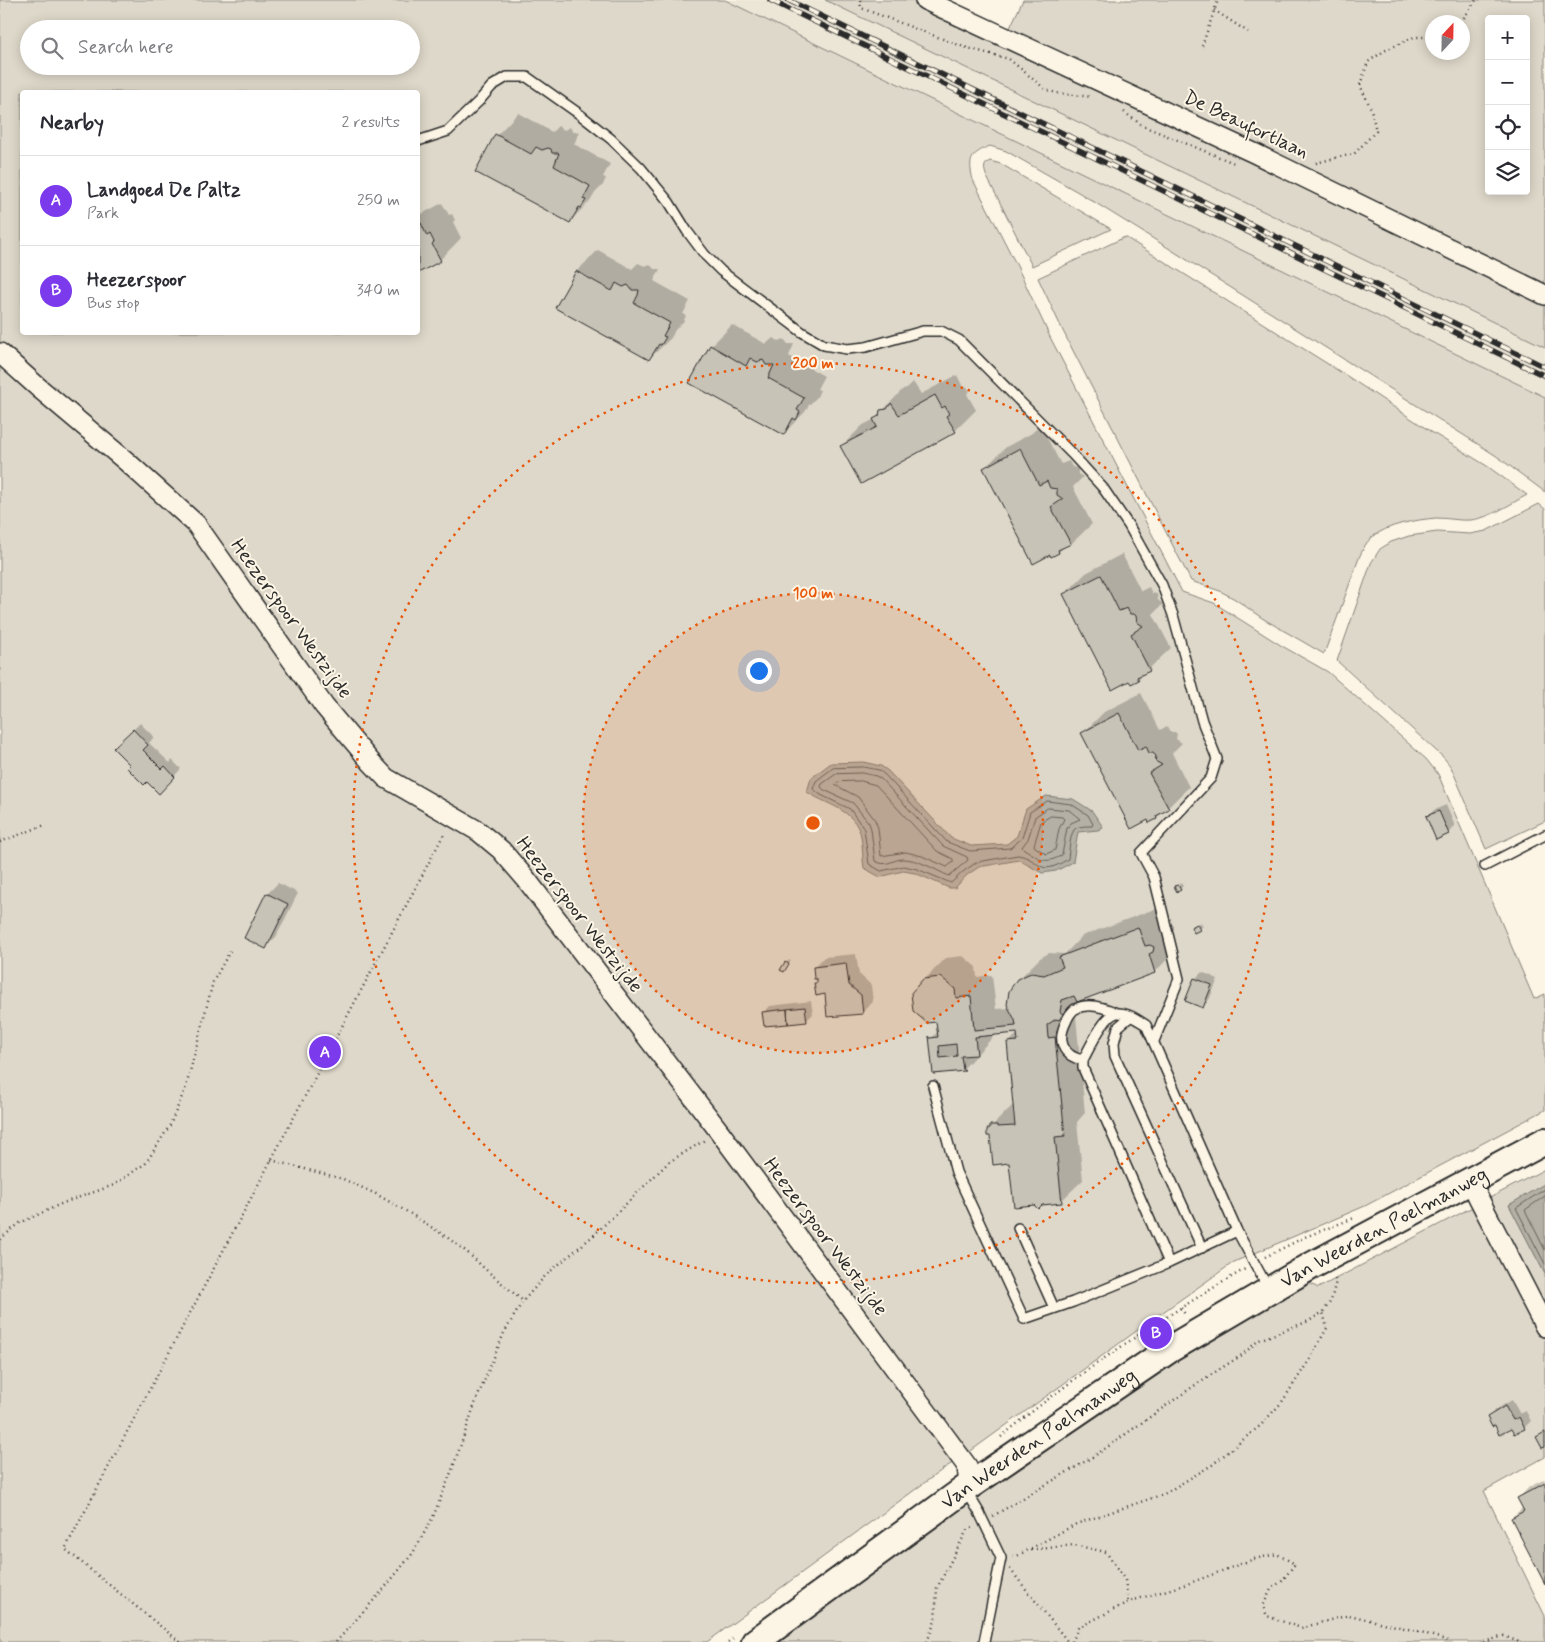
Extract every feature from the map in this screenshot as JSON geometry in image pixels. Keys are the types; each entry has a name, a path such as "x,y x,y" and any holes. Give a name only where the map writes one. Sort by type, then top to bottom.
{"main road":[{"name":"Van Weerden Poelmanweg","path":"755,1642 969,1486 1170,1349 1311,1266 1545,1141"}],"street":[{"name":"De Beaufortlaan","path":"926,0 1001,32 1545,295"},
{"name":"Heezerspoor Westzijde","path":"0,353 196,524 324,706 386,778 478,831 501,850 520,872 719,1132 967,1466 969,1486"},
{"path":"1471,1181 1545,1327"}],"lane":[{"path":"420,140 448,131 492,86 507,77 527,77 611,139 641,168 670,202 687,231 705,255 721,270 802,332 824,346 847,350 866,347 923,331 941,331 959,340 1104,488 1129,526 1162,585 1173,615 1202,721 1217,759 1210,778 1141,853 1154,877 1179,979 1154,1041"},
{"path":"1485,866 1545,835"},
{"path":"1083,1060 1073,1058 1064,1049 1062,1042 1063,1028 1069,1016 1076,1009 1100,1007 1131,1016 1146,1025 1237,1231 1270,1290"},
{"path":"1117,1013 1109,1017 1104,1023 1083,1060 1083,1068 1169,1263"},
{"path":"1131,1016 1118,1027 1114,1043 1115,1056 1202,1248"},
{"path":"933,1086 956,1172 1024,1319 1169,1263 1237,1231"},
{"path":"1018,1228 1054,1308"},
{"path":"969,1486 970,1497 984,1522 1000,1558 984,1642"}],"path":[{"path":"1202,46 1218,0"},
{"path":"1466,15 1476,0"},
{"path":"1214,10 1248,32"},
{"path":"180,1642 64,1549 453,818"},
{"path":"0,842 45,826"},
{"path":"0,1238 20,1223 63,1203 114,1184 146,1163 170,1126 186,1087 213,982 231,949"},
{"path":"336,1642 413,1553 433,1517 476,1401 504,1333 523,1301 546,1275 594,1235 669,1162 719,1132"},
{"path":"271,1160 343,1179 390,1202 467,1252 523,1301"},
{"path":"998,1440 1028,1414 1151,1327 1255,1263 1296,1242"},
{"path":"927,1642 935,1621 938,1588 967,1530 984,1522 1096,1455 1201,1381 1242,1355 1259,1340 1309,1321 1323,1312 1331,1300 1336,1281 1332,1275"},
{"path":"1181,1308 1186,1316"},
{"path":"1128,1602 1125,1580 1106,1552 1074,1546 1029,1550 1076,1524 1164,1494 1219,1459 1261,1424 1282,1402 1327,1328 1323,1312"},
{"path":"1151,1327 1155,1334"},
{"path":"1072,1642 1078,1628 1128,1602 1187,1584 1254,1559 1277,1554 1295,1564 1282,1581 1271,1589 1263,1606 1267,1616 1302,1628 1350,1615 1421,1632 1451,1642"},
{"path":"1000,1558 1016,1575 1068,1642"},
{"path":"1484,1642 1504,1636 1519,1642"}],"shaded area":[{"path":"0,0 725,0 1545,397 1545,492 1495,455 1078,192 1006,151 990,146 978,152 972,158 973,180 1017,266 1050,337 1182,592 1214,603 1282,646 1328,672 1426,759 1438,774 1534,999 1545,994 1545,1110 1365,1206 1234,1262 946,1467 707,1642 0,1642"},
{"path":"725,0 825,0 1545,347 1545,397"},
{"path":"825,0 937,0 1008,32 1023,0 1545,0 1545,347"},
{"path":"990,161 1001,164 1111,229 1032,266 986,175 985,167"},
{"path":"1125,237 1347,376 1487,466 1527,495 1500,510 1478,519 1436,518 1411,522 1385,529 1371,538 1365,545 1359,558 1324,654 1262,618 1235,599 1220,591 1191,581 1063,331 1038,278"},
{"path":"1539,504 1545,509 1545,821 1486,849 1451,767 1444,758 1337,661 1371,563 1380,549 1391,542 1409,536 1437,532 1470,534 1486,531"},
{"path":"1545,1169 1545,1187 1544,1185 1509,1205 1545,1274 1545,1457 1484,1491 1545,1616 1545,1642 768,1642 1156,1362 1306,1281 1318,1288"}],"water":[{"path":"863,762 881,766 888,771 951,838 971,846 1007,844 1017,836 1026,809 1046,796 1073,799 1092,811 1103,827 1098,830 1078,832 1073,862 1056,871 1042,873 1019,860 979,867 967,875 955,888 949,888 915,873 903,871 880,877 864,868 861,837 850,816 807,792 811,778 831,763"},
{"path":"1544,1184 1545,1187 1545,1274 1509,1205"}],"building":[{"path":"495,134 531,154 536,147 542,150 548,148 551,149 552,153 559,153 554,166 590,186 583,199 586,200 581,208 579,207 570,223 475,172"},
{"path":"420,224 427,236 430,234 434,242 432,244 441,261 420,272"},
{"path":"576,271 612,291 616,283 623,287 628,285 632,290 639,290 634,303 670,323 663,336 666,337 649,360 555,308"},
{"path":"710,345 746,366 750,358 757,362 763,360 766,365 774,365 768,378 804,398 797,410 800,412 796,420 793,418 784,435 689,383"},
{"path":"935,395 942,408 945,406 949,414 946,416 956,432 861,484 840,446 877,427 873,419 879,416 880,410 887,409 891,403 899,415"},
{"path":"1020,448 1039,485 1047,481 1050,488 1057,489 1057,495 1063,499 1051,507 1071,544 1058,550 1059,553 1051,557 1050,555 1033,564 983,468"},
{"path":"1101,575 1119,611 1127,608 1130,614 1136,616 1137,622 1143,626 1131,634 1150,671 1137,677 1139,680 1131,684 1129,681 1112,690 1063,594"},
{"path":"1119,713 1138,750 1146,746 1149,753 1153,753 1156,756 1155,761 1162,765 1149,773 1169,809 1156,816 1157,819 1149,823 1148,820 1131,829 1081,733"},
{"path":"133,729 148,745 143,750 162,769 165,766 175,777 159,794 147,782 144,785 127,768 130,765 113,748"},
{"path":"1439,811 1449,834 1436,840 1426,816"},
{"path":"1178,885 1181,890 1177,892 1174,886"},
{"path":"266,893 288,904 266,949 244,938"},
{"path":"1197,924 1200,930 1194,933 1191,927"},
{"path":"1138,927 1145,946 1150,945 1154,947 1153,952 1149,954 1155,973 1077,1002 1074,996 1062,1000 1060,1012 1063,1014 1059,1020 1056,1019 1047,1025 1048,1038 1055,1037 1065,1136 1055,1137 1062,1203 1042,1205 1038,1209 1034,1205 1014,1207 1009,1163 993,1165 990,1136 987,1136 987,1129 990,1128 990,1125 997,1125 997,1127 1015,1126 1007,1042 1018,1041 1017,1033 975,1037 977,1055 961,1056 963,1070 965,1071 933,1074 929,1036 930,1038 938,1037 936,1022 927,1023 913,1011 911,993 923,979 941,977 955,989 956,998 971,996 974,1030 1016,1026 1007,1005 1009,991 1017,979 1031,973 1044,975 1063,967 1059,957","holes":["956,1044 957,1056 940,1058 939,1046"]},
{"path":"785,962 789,964 784,972 780,970"},
{"path":"846,963 849,985 861,995 863,1014 827,1017 825,994 816,996 814,983 817,983 817,979 814,979 813,967"},
{"path":"1194,978 1212,985 1203,1008 1185,1001"},
{"path":"805,1007 807,1022 788,1024 787,1009"},
{"path":"787,1009 788,1024 764,1026 762,1012"},
{"path":"1505,1406 1513,1420 1519,1417 1525,1429 1514,1434 1511,1429 1499,1435 1495,1425 1492,1427 1487,1417"},
{"path":"1545,1432 1545,1447 1542,1448 1536,1437"},
{"path":"1545,1483 1545,1584 1511,1518 1524,1511 1517,1498"}],"railway":[{"path":"770,0 1545,376"},
{"path":"788,0 1545,367"}],"place":[{"name":"Landgoed De Paltz","path":"325,1052"},
{"name":"Heezerspoor","path":"1156,1333"}]}
